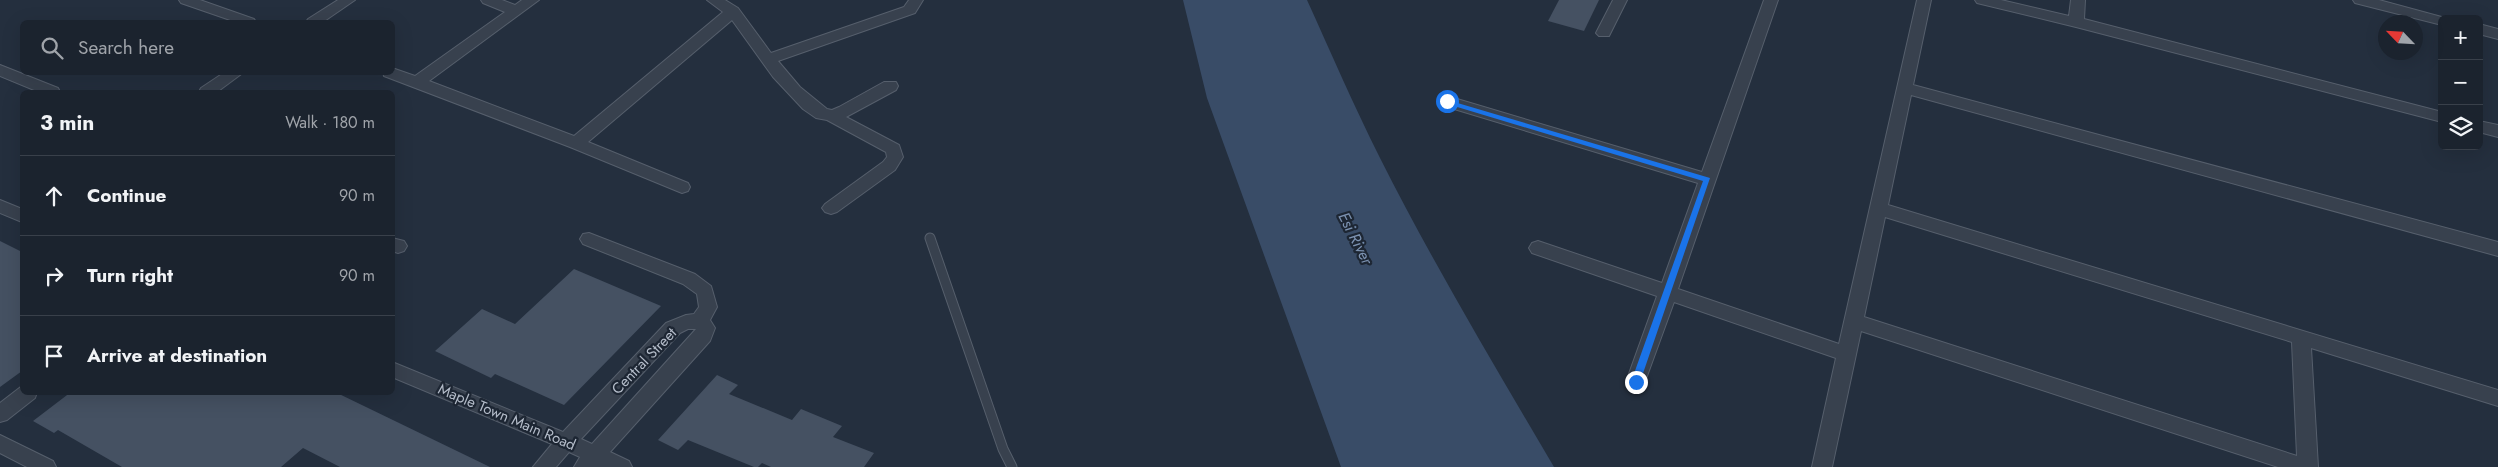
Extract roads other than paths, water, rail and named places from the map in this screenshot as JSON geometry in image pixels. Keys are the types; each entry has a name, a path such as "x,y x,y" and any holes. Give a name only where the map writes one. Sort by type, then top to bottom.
{"street":[{"path":"186,0 243,20"},
{"path":"316,20 348,0"},
{"path":"488,0 517,11"},
{"path":"417,82 532,0"},
{"path":"714,0 733,11 768,59 812,110 820,115 832,116 893,149 895,157 889,166 831,208"},
{"path":"768,59 910,10 916,0"},
{"path":"1604,33 1620,0"},
{"path":"1636,382 1771,0"},
{"path":"1822,467 1924,0"},
{"path":"1982,0 2076,22 2438,116"},
{"path":"2076,22 2078,0"},
{"path":"2360,0 2438,19"},
{"path":"576,143 733,11"},
{"path":"2483,30 2498,34"},
{"path":"0,70 47,90"},
{"path":"395,74 576,143 682,187"},
{"path":"210,90 232,75"},
{"path":"832,116 890,86"},
{"path":"1905,88 2498,249"},
{"path":"1447,101 1707,180"},
{"path":"2483,127 2498,131"},
{"path":"0,206 20,215"},
{"path":"1879,209 2498,398"},
{"path":"589,239 689,278 705,291 708,307 700,321"},
{"path":"1538,248 1847,354"},
{"name":"Central Street","path":"543,467 674,328 686,322 700,321 706,328 704,336 590,461"},
{"path":"1854,321 2304,467"},
{"path":"2301,338 2308,467"},
{"name":"Maple Town Main Road","path":"395,370 567,442 590,461 622,467"},
{"path":"0,414 24,395"},
{"path":"0,443 46,467"}],"lane":[{"path":"930,238 1002,449 1012,467"}],"water":[{"name":"Esi River","path":"1183,0 1307,0 1361,119 1400,197 1464,314 1554,467 1341,467 1207,98"}]}
